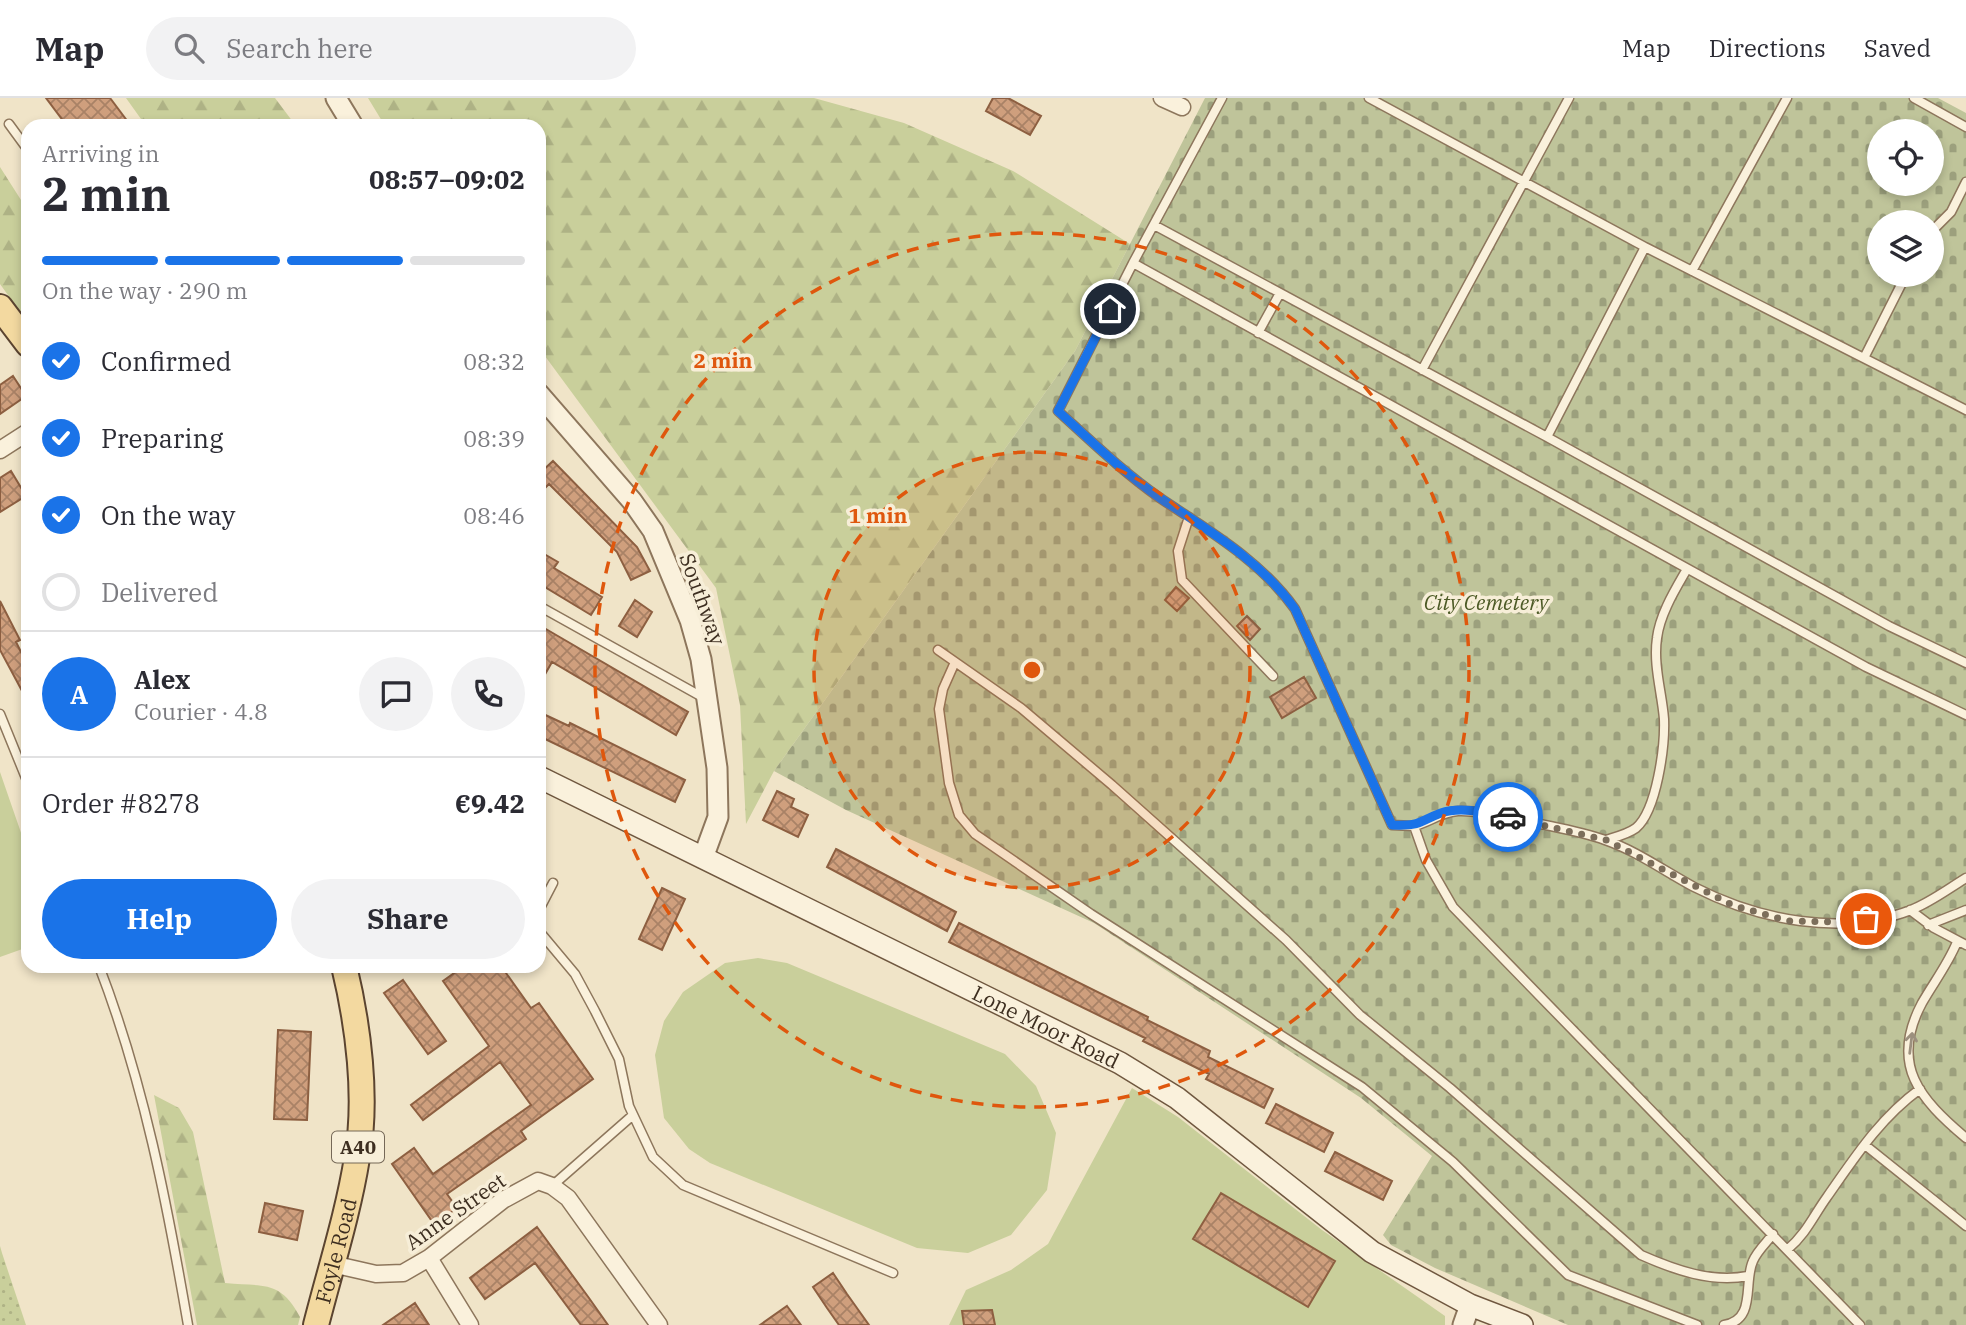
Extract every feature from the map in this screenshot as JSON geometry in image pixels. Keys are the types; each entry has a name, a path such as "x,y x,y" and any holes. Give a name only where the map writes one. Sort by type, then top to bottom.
{"main road":[{"path":"0,307 21,335"},
{"name":"Lone Moor Road","path":"546,780 1120,1063 1177,1098 1372,1252 1466,1315 1522,1325"},
{"name":"Foyle Road","path":"316,1325 358,1156 360,1088 357,1019 346,973"}],"street":[{"path":"336,98 349,119"},
{"path":"1162,98 1182,107"},
{"name":"Southway","path":"546,402 632,501 653,531 690,620 707,699 717,768 718,817 704,858"},
{"path":"0,450 21,436"},
{"name":"Anne Street","path":"332,1264 376,1274 403,1273 429,1258 503,1200 538,1181 552,1186"},
{"path":"552,1186 568,1198 659,1325"},
{"path":"429,1258 470,1325"}],"lane":[{"path":"1222,98 1133,263 1058,411 1122,470 1267,576 1295,609 1392,825 1414,826 1441,813 1490,813 1606,840 1732,905 1788,921 1841,922 1909,911 1966,878"},
{"path":"1369,98 1645,247 1966,410"},
{"path":"1422,370 1569,98"},
{"path":"1692,271 1787,98"},
{"path":"1914,98 1966,127"},
{"path":"9,124 21,140"},
{"path":"1944,219 1951,212 1966,183"},
{"path":"1154,225 1547,437 1889,626 1966,663"},
{"path":"1547,437 1645,247"},
{"path":"1133,263 1866,667 1966,715"},
{"path":"1864,358 1900,287"},
{"path":"1258,333 1280,293"},
{"path":"1189,517 1178,551 1182,580 1273,676"},
{"path":"1606,840 1636,828 1650,804 1659,770 1664,723 1656,640 1671,598 1687,569"},
{"path":"546,610 694,695 707,699"},
{"path":"938,650 1021,708 1112,785 1286,940 1360,1015 1450,1088 1642,1255 1678,1271 1713,1277 1748,1276"},
{"path":"955,662 943,689 939,709 949,783 959,816 975,834 1091,914 1362,1087 1453,1162 1568,1275 1698,1325"},
{"path":"0,714 21,766"},
{"path":"1414,826 1426,860 1453,907 1860,1325"},
{"path":"546,896 553,883"},
{"path":"1928,925 1966,910"},
{"path":"1909,911 1928,925 1962,943 1921,1005 1910,1035 1908,1066 1920,1089 1942,1118 1966,1138"},
{"path":"546,939 575,974 619,1059 633,1115 653,1157 683,1185 893,1273"},
{"path":"102,973 117,1011 158,1155 188,1325"},
{"path":"1788,1249 1800,1239 1886,1116 1920,1089"},
{"path":"552,1186 633,1115"},
{"path":"1865,1145 1966,1226"},
{"path":"1724,1325 1730,1324 1746,1309 1750,1292 1748,1276 1754,1259 1773,1234"}],"green space":[{"path":"126,98 275,98 291,119 141,119"},
{"path":"368,98 814,98 904,123 1013,171 1130,244 1075,351 774,771 746,824 740,705 716,588 546,357 546,119 381,119"},
{"name":"City Cemetery","path":"1205,98 1938,98 1966,113 1966,1325 1568,1325 1435,1268 1391,1245 1383,1235 1432,1156 1361,1098 1094,923 846,810 774,771 1075,351"},
{"path":"0,167 21,200 21,313 0,284"},
{"path":"0,772 21,833 21,950 0,957"},
{"path":"758,958 787,963 1005,1054 1036,1086 1056,1133 1047,1190 1011,1235 968,1253 917,1248 710,1163 689,1149 664,1118 655,1055 664,1021 683,992 725,963"},
{"path":"1132,1088 1178,1117 1322,1230 1445,1316 1445,1325 949,1325 966,1290 1011,1270 1048,1244"},
{"path":"154,1095 179,1108 193,1132 225,1283 260,1285 278,1291 293,1305 300,1317 298,1325 197,1325"},
{"path":"0,1246 2,1253 26,1325 0,1325"}],"building":[{"path":"46,98 110,98 126,119 62,119"},
{"path":"993,98 1008,98 1041,116 1030,135 986,111"},
{"path":"13,376 21,388 21,399 0,414 0,385"},
{"path":"553,461 637,547 650,571 631,580 617,552 549,484 546,487 546,468"},
{"path":"11,471 21,488 21,499 0,512 0,478"},
{"path":"546,555 558,562 554,568 602,597 591,615 546,588"},
{"path":"1176,587 1189,598 1177,611 1165,600"},
{"path":"635,600 652,612 637,637 619,626"},
{"path":"0,601 20,640 16,642 21,652 21,689 0,650"},
{"path":"1247,616 1260,629 1250,640 1237,626"},
{"path":"546,629 688,712 676,735 552,662 546,673"},
{"path":"1304,677 1316,698 1282,718 1270,697"},
{"path":"546,715 569,726 570,723 685,780 675,802 546,739"},
{"path":"777,791 794,799 791,807 808,815 798,837 763,820"},
{"path":"836,849 956,912 947,931 827,867"},
{"path":"662,888 685,899 662,950 639,939"},
{"path":"959,923 1148,1017 1147,1020 1210,1051 1208,1057 1273,1089 1264,1108 1206,1079 1209,1074 1143,1041 1145,1038 949,942"},
{"path":"454,973 506,973 531,1008 539,1003 593,1079 521,1131 526,1139 447,1194 457,1208 434,1224 392,1164 414,1148 433,1174 531,1105 500,1062 423,1120 411,1105 489,1046 443,981"},
{"path":"403,980 446,1041 428,1054 384,993"},
{"path":"278,1030 311,1032 307,1120 274,1119"},
{"path":"1276,1104 1333,1133 1324,1152 1266,1123"},
{"path":"1335,1152 1392,1181 1383,1200 1325,1171"},
{"path":"1221,1193 1335,1261 1308,1307 1193,1239"},
{"path":"265,1203 303,1211 297,1240 259,1232"},
{"path":"537,1227 608,1325 581,1325 535,1263 485,1299 470,1278"},
{"path":"833,1273 869,1325 839,1325 827,1308 813,1287"},
{"path":"415,1303 429,1325 383,1325"},
{"path":"787,1306 801,1325 760,1325"},
{"path":"992,1310 995,1325 964,1325 962,1311"}],"way so far":[{"path":"1508,817 1606,840 1652,861 1692,886 1732,905 1788,921 1841,922 1866,919"}],"route":[{"path":"1110,309 1058,411 1122,470 1239,551 1277,584 1295,609 1392,825 1414,826 1441,813 1459,811 1508,817"}]}
